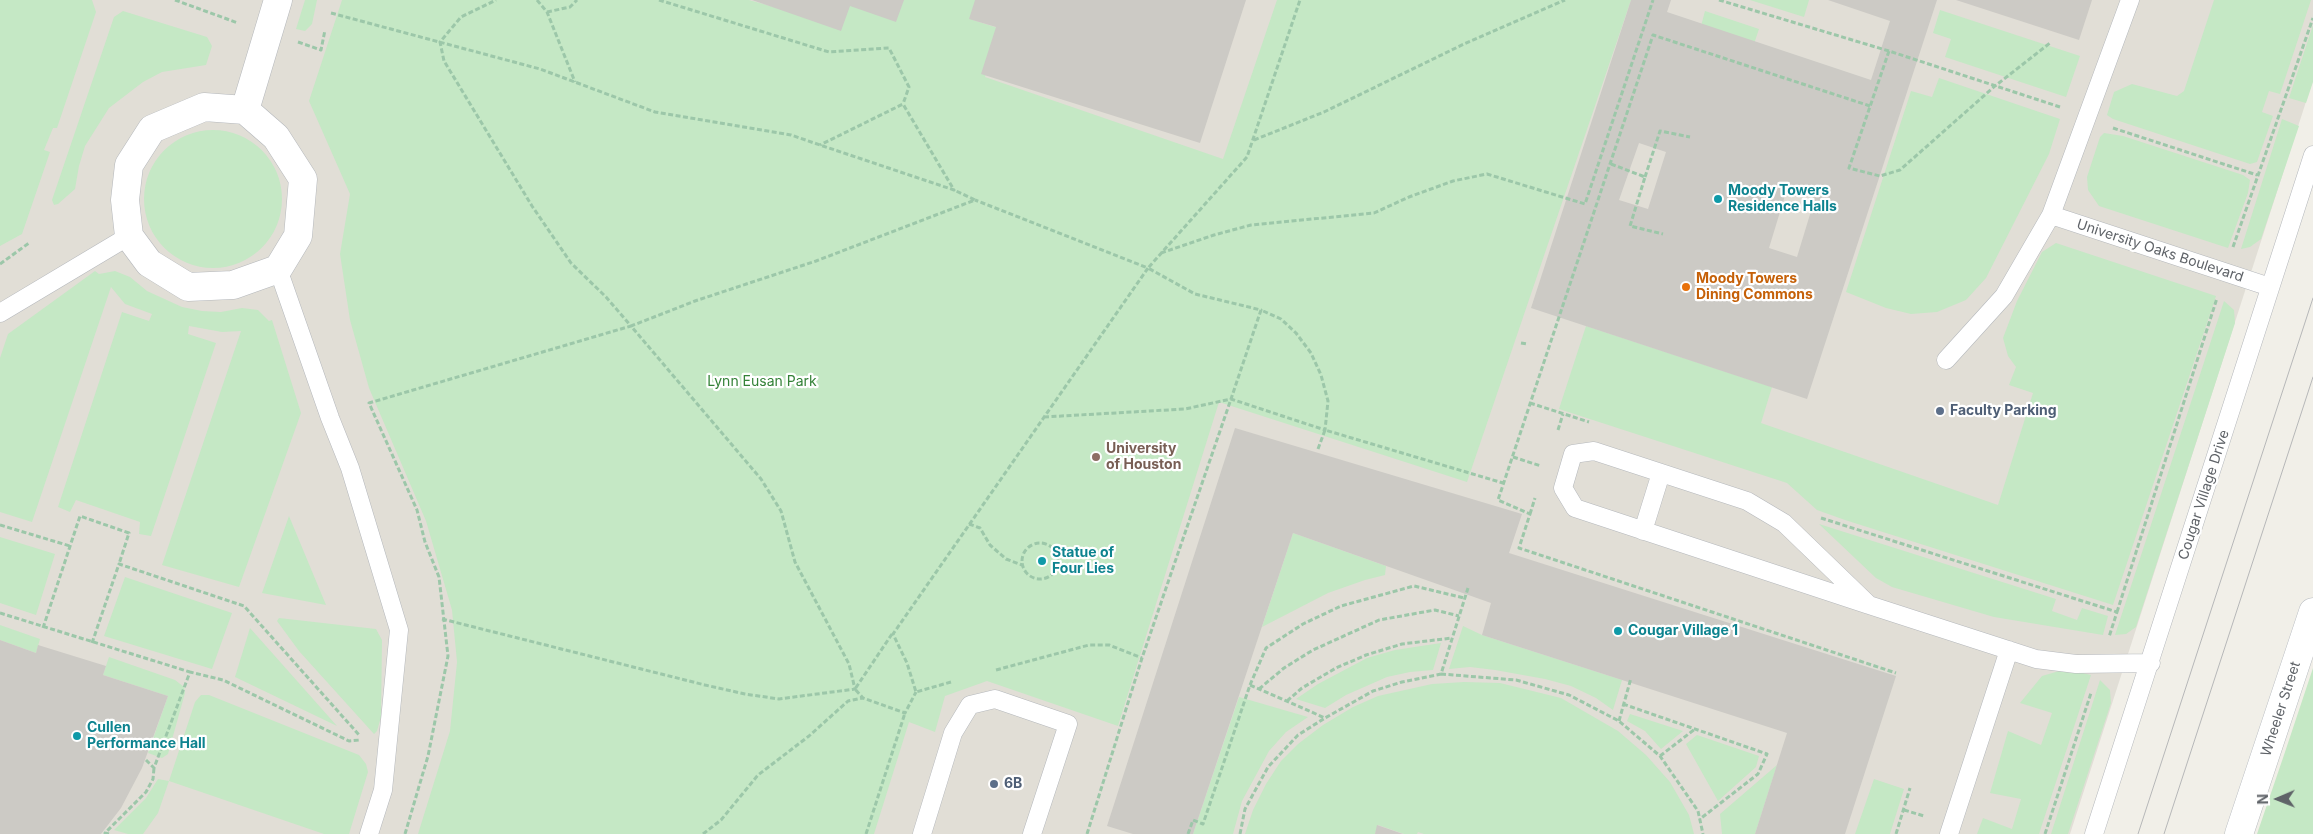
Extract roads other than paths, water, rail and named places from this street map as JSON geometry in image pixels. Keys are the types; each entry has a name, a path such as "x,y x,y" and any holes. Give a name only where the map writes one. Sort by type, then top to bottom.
{"street":[{"path":"245,110 278,0"},
{"path":"204,107 245,110 276,138 303,179 298,236 278,269 233,285 188,287 149,263 129,236 125,200 129,165 152,130 204,107"},
{"name":"Wheeler Street","path":"2239,834 2313,612"}],"lane":[{"path":"1946,360 2004,296 2051,215 2130,0"},
{"name":"Cougar Village Drive","path":"2094,834 2151,663 2313,155"},
{"name":"University Oaks Boulevard","path":"2051,215 2270,287"},
{"path":"0,312 129,236"},
{"path":"278,269 330,418 350,468 399,630 383,790 369,834"},
{"path":"1869,605 1784,523 1747,501 1594,451 1573,454 1563,488 1575,508 1869,605 2036,659 2076,664 2151,663"},
{"path":"1644,531 1661,473"},
{"path":"1949,834 2009,650"},
{"path":"922,834 953,733 970,705 995,698 1068,724 1032,834"}],"tram line":[{"path":"2138,834 2313,298"},
{"path":"2164,834 2313,377"}],"place":[{"name":"Moody Towers Residence Halls","path":"1718,199"},
{"name":"Moody Towers Dining Commons","path":"1686,287"},
{"name":"Faculty Parking","path":"1940,411"},
{"name":"University of Houston","path":"1096,457"},
{"name":"Statue of Four Lies","path":"1042,561"},
{"name":"Cougar Village 1","path":"1618,631"},
{"name":"Cullen Performance Hall","path":"77,736"},
{"name":"6B","path":"994,784"}],"park label":[{"name":"Lynn Eusan Park","path":"762,382"}]}
